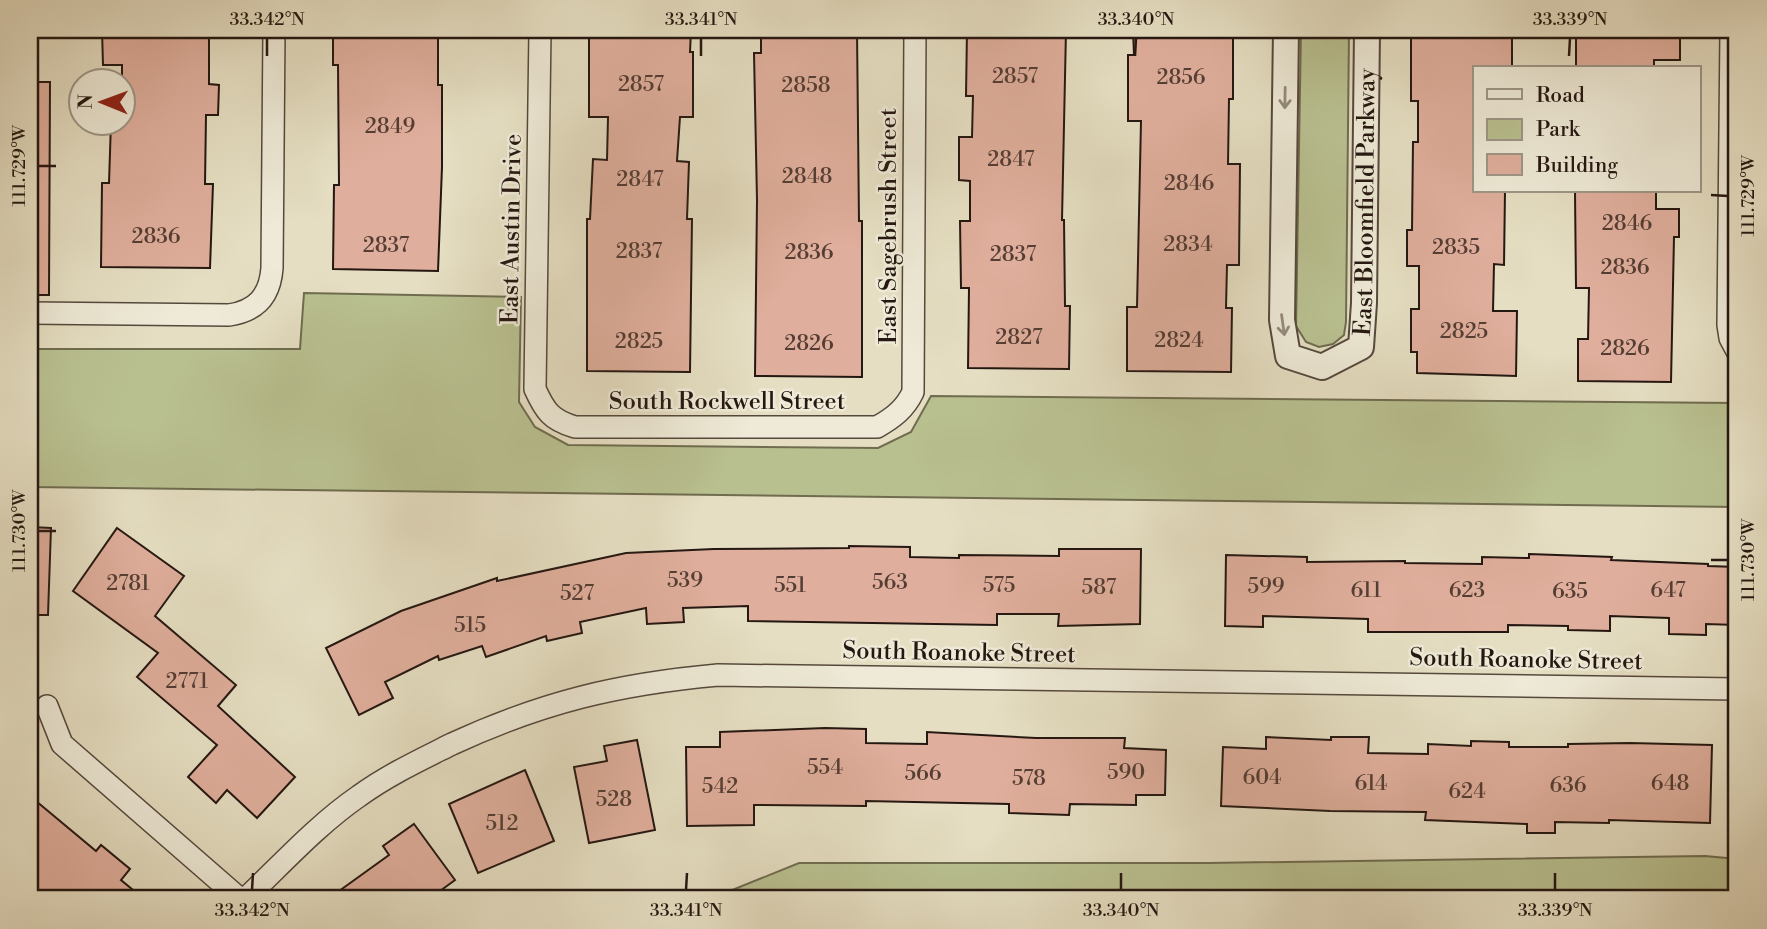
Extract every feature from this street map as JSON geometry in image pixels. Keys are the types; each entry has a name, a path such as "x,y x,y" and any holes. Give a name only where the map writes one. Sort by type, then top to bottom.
{"street":[{"path":"30,313 229,315 243,313 261,300 271,282 272,268 274,30"},
{"name":"East Austin Drive","path":"540,30 536,389 542,406 557,422"},
{"name":"East Sagebrush Street","path":"894,417 913,392 915,30"},
{"name":"East Bloomfield Parkway","path":"1286,30 1282,320 1289,356 1322,367 1361,347 1364,303 1367,30"},
{"path":"1731,30 1728,325 1730,338 1737,351"},
{"name":"South Rockwell Street","path":"557,422 575,426 877,428 894,417"},
{"name":"South Roanoke Street","path":"245,899 320,827 359,796 401,769 483,730 538,708 593,693 663,680 718,675 1737,689"},
{"path":"47,706 62,744 240,899"}],"green space":[{"path":"1301,30 1349,30 1346,322 1344,335 1333,344 1319,347 1306,342 1296,326"},
{"path":"304,293 521,297 519,402 535,427 568,445 878,448 911,432 931,396 1737,403 1737,507 30,487 30,349 300,349"},
{"path":"1705,856 1737,859 1737,899 710,899 799,863 1208,863"}],"building":[{"path":"102,30 209,30 209,84 219,85 218,115 206,115 205,184 213,184 210,268 101,267 102,183 109,183 111,136 136,136 136,66 103,65"},
{"path":"333,30 438,30 438,85 442,85 442,167 438,271 333,269 334,185 339,185 338,65 333,65"},
{"path":"589,30 691,30 693,117 680,117 677,161 689,162 687,219 692,219 690,372 587,371 587,219 590,219 593,159 607,160 608,117 589,117"},
{"path":"761,30 857,30 859,221 862,221 862,377 755,376 757,200 754,53 761,53"},
{"path":"967,30 1066,30 1062,220 1065,306 1070,306 1069,369 968,368 969,288 961,288 960,221 970,221 970,181 959,180 959,137 972,137 973,96 966,96"},
{"path":"1133,30 1233,30 1233,99 1229,99 1228,164 1240,164 1239,265 1227,265 1226,308 1232,308 1231,372 1127,371 1127,307 1137,307 1141,121 1128,121 1128,55 1134,55"},
{"path":"1411,30 1512,30 1512,66 1473,66 1473,192 1505,192 1504,265 1494,264 1493,311 1517,311 1516,376 1417,373 1417,352 1411,352 1411,309 1419,309 1419,266 1407,266 1407,230 1412,230 1413,142 1418,142 1418,101 1411,101"},
{"path":"1576,31 1680,31 1680,60 1654,60 1654,66 1576,66"},
{"path":"30,82 50,82 49,295 30,295"},
{"path":"1575,192 1656,192 1656,209 1679,209 1679,237 1674,237 1671,382 1578,381 1578,339 1588,339 1589,288 1576,288"},
{"path":"30,527 51,528 48,615 30,615"},
{"path":"117,528 184,576 155,616 236,685 218,706 295,777 257,818 227,790 216,803 188,777 217,745 137,677 158,653 73,591"},
{"path":"849,546 910,547 910,557 959,558 959,555 1059,556 1059,549 1141,549 1140,624 1058,626 1059,614 997,614 997,625 748,621 748,606 683,608 684,622 647,624 646,608 580,622 582,633 547,641 546,636 486,657 482,646 439,660 438,656 385,682 393,698 359,715 326,648 401,611 497,578 497,581 626,553"},
{"path":"1529,554 1612,557 1611,560 1737,567 1737,625 1706,624 1706,635 1669,634 1669,618 1610,616 1610,631 1568,630 1568,626 1508,625 1508,632 1368,632 1368,619 1263,616 1263,627 1225,626 1226,555 1307,557 1307,562 1405,561 1482,564 1482,557 1529,558"},
{"path":"866,729 866,743 927,744 927,732 1036,738 1125,738 1124,748 1166,750 1165,795 1136,795 1136,805 1070,804 1069,815 1009,813 1009,804 866,801 866,806 754,805 754,825 687,826 686,747 720,747 720,732"},
{"path":"1266,737 1331,740 1331,737 1369,737 1368,753 1428,754 1428,744 1471,746 1471,741 1509,742 1509,747 1630,743 1712,745 1710,823 1609,820 1609,823 1555,822 1555,833 1527,833 1527,824 1425,820 1426,812 1221,806 1223,747 1266,749"},
{"path":"637,740 655,830 589,843 574,767 607,761 604,746"},
{"path":"525,770 554,841 478,873 449,804"},
{"path":"30,796 96,851 101,845 130,869 121,880 144,899 30,899"},
{"path":"414,824 455,880 429,899 328,899 389,855 383,846"}]}
